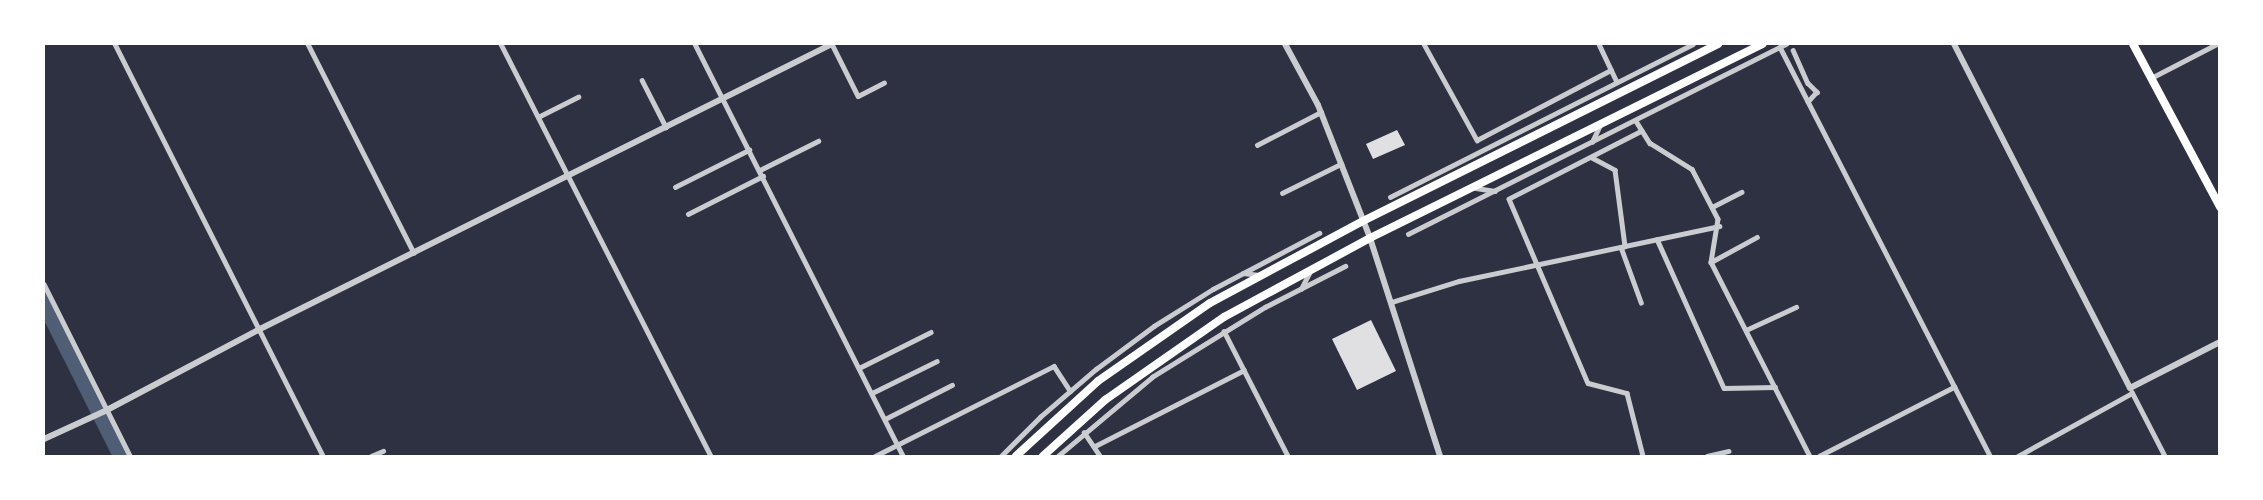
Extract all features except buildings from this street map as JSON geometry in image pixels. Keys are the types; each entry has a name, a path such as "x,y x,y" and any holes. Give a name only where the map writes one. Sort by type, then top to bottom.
{"highway":[{"path":"1016,456 1098,381 1154,338 1259,274 1718,44"},
{"path":"1043,456 1105,400 1139,374 1224,318 1370,238 1476,188 1763,44"}],"main road":[{"path":"2133,44 2220,207"}],"street":[{"path":"115,44 323,456"},
{"path":"308,44 414,253"},
{"path":"501,44 711,456"},
{"path":"695,44 903,456"},
{"path":"44,439 107,410 258,330 722,99 823,46 832,44 858,96 884,83"},
{"path":"1285,44 1321,112 1370,238 1440,456"},
{"path":"1424,44 1477,140 1611,70"},
{"path":"1599,44 1617,82"},
{"path":"1390,197 1693,44"},
{"path":"1408,234 1786,44"},
{"path":"1954,44 2165,456"},
{"path":"2151,78 2217,44"},
{"path":"1780,46 1990,456"},
{"path":"1793,50 1817,92 1808,102"},
{"path":"1698,88 1704,72"},
{"path":"642,80 666,127"},
{"path":"538,117 578,97"},
{"path":"1257,145 1321,112"},
{"path":"1544,131 1552,114"},
{"path":"1636,121 1650,143 1692,169 1712,207 1719,226 1711,262 1810,456"},
{"path":"1591,143 1600,125"},
{"path":"1642,131 1509,199 1588,383 1627,393 1643,456"},
{"path":"760,170 818,141"},
{"path":"675,187 749,150"},
{"path":"1591,157 1615,170 1623,246 1641,302"},
{"path":"1282,193 1341,164"},
{"path":"688,214 763,176"},
{"path":"1420,193 1428,178"},
{"path":"1476,188 1495,191"},
{"path":"1712,207 1741,192"},
{"path":"1392,302 1460,281 1719,226"},
{"path":"1001,456 1070,391 1154,326 1243,273 1319,233"},
{"path":"1711,262 1757,237"},
{"path":"1657,239 1724,388 1765,390 1775,387"},
{"path":"1058,456 1131,394 1224,331 1345,266"},
{"path":"1300,289 1310,271"},
{"path":"1243,273 1259,274"},
{"path":"44,284 130,456"},
{"path":"1746,330 1796,307"},
{"path":"1224,331 1288,456"},
{"path":"859,368 931,332"},
{"path":"2018,456 2220,342"},
{"path":"872,393 937,361"},
{"path":"875,456 1054,366 1070,391"},
{"path":"1095,446 1244,370"},
{"path":"1131,394 1139,374"},
{"path":"885,419 952,385"},
{"path":"1819,456 1954,387"},
{"path":"1084,432 1100,456"},
{"path":"371,456 383,451"},
{"path":"1707,456 1728,451"}],"waterway":[{"path":"44,300 122,456"}]}
